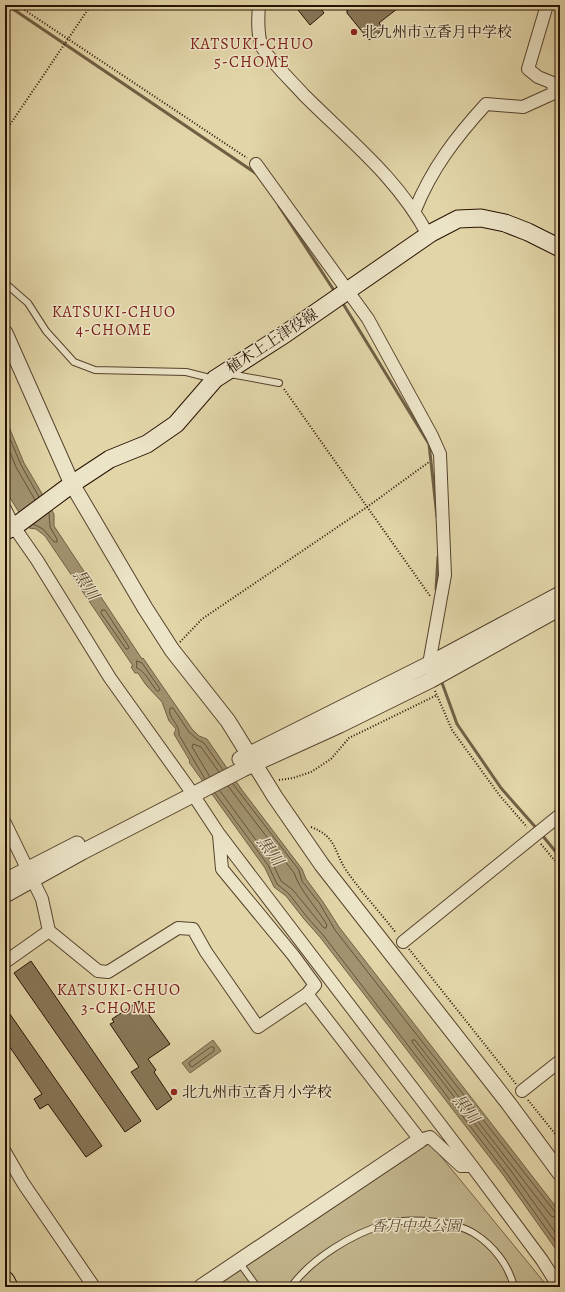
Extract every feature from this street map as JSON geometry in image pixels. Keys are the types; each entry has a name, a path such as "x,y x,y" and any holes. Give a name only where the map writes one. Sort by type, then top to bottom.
{"main road":[{"name":"植木上上津役線","path":"13,526 110,459 147,444 176,424 220,376 348,291 428,235 458,219 481,218 517,228 560,248"},
{"path":"5,1281 8,1287"}],"street":[{"path":"259,5 257,21 262,48 296,86 397,187 415,210 428,235"},
{"path":"415,210 425,185 455,138 486,104 523,107 554,93 553,83 538,76 528,69 547,5"},
{"path":"256,164 368,319 432,436 440,454 445,575 429,664 431,680"},
{"path":"5,333 67,488 172,650 228,721 246,762 266,782 322,865 560,1173"},
{"path":"5,508 13,526 37,560 110,678 191,791 219,834 472,1166 542,1260 559,1287"},
{"path":"5,881 30,874 191,791 560,594"},
{"path":"246,762 431,680 560,608"},
{"path":"403,942 560,814"},
{"path":"5,823 42,899 49,931 98,971 108,972 178,928 193,929 206,952 258,1027 307,994 315,985 293,955 222,869 219,834"},
{"path":"5,896 30,874"},
{"path":"5,962 49,931"},
{"path":"307,994 420,1140"},
{"path":"522,1091 560,1061"},
{"path":"201,1287 420,1140 430,1137 462,1166 472,1166"},
{"path":"5,1152 23,1183 94,1287"}],"lane":[{"path":"5,283 28,303 46,331 74,362 95,370 186,372 279,383"},
{"path":"291,1287 298,1277 313,1264 363,1232 388,1223 431,1221 457,1227 475,1234 493,1249 505,1264 514,1287"},
{"path":"239,1262 257,1287"}],"path":[{"path":"17,5 256,164"},
{"path":"5,132 91,5"},
{"path":"279,383 439,609"},
{"path":"172,650 202,619 367,507 440,454"},
{"path":"431,680 452,730 500,796 560,867"},
{"path":"266,782 293,778 311,772 331,759 349,738 437,695"},
{"path":"308,826 322,831 335,845 346,869 560,1140"}],"green space":[{"name":"香月中央公園","path":"430,1143 548,1287 215,1287"}],"water":[{"name":"黒川","path":"5,411 9,427 24,463 54,514 54,526 142,659 143,658 192,729 199,736 207,739 242,790 302,869 306,879 339,927 560,1212 560,1255 504,1176 320,937 286,896 274,887 265,868 189,762 190,761 174,734 176,729 169,721 162,702 146,685 138,673 135,673 131,667 133,666 45,536 36,529 29,528 5,490"},
{"path":"213,1040 221,1051 190,1073 182,1063"}],"building":[{"path":"294,5 318,5 324,13 310,25"},
{"path":"347,5 402,5 379,23 384,29 369,40 347,13"},
{"path":"31,961 141,1121 125,1132 14,973"},
{"path":"139,1001 170,1044 148,1059 156,1070 154,1072 172,1099 157,1110 131,1072 139,1067 110,1024 114,1022 112,1019"},
{"path":"5,1007 102,1146 86,1157 48,1104 40,1109 34,1099 42,1094 5,1040"}],"waterway":[{"path":"7,5 257,174"},
{"path":"279,206 335,292"},
{"path":"342,302 429,444 437,517"},
{"path":"436,589 438,557"},
{"path":"441,680 457,724 501,788 538,830"},
{"path":"542,835 560,857"}],"place":[{"name":"北九州市立香月中学校","path":"354,32"},
{"name":"北九州市立香月小学校","path":"174,1092"}],"district":[{"name":"KATSUKI-CHUO 5-CHOME","path":"252,53"},
{"name":"KATSUKI-CHUO 4-CHOME","path":"114,321"},
{"name":"KATSUKI-CHUO 3-CHOME","path":"119,999"}]}
